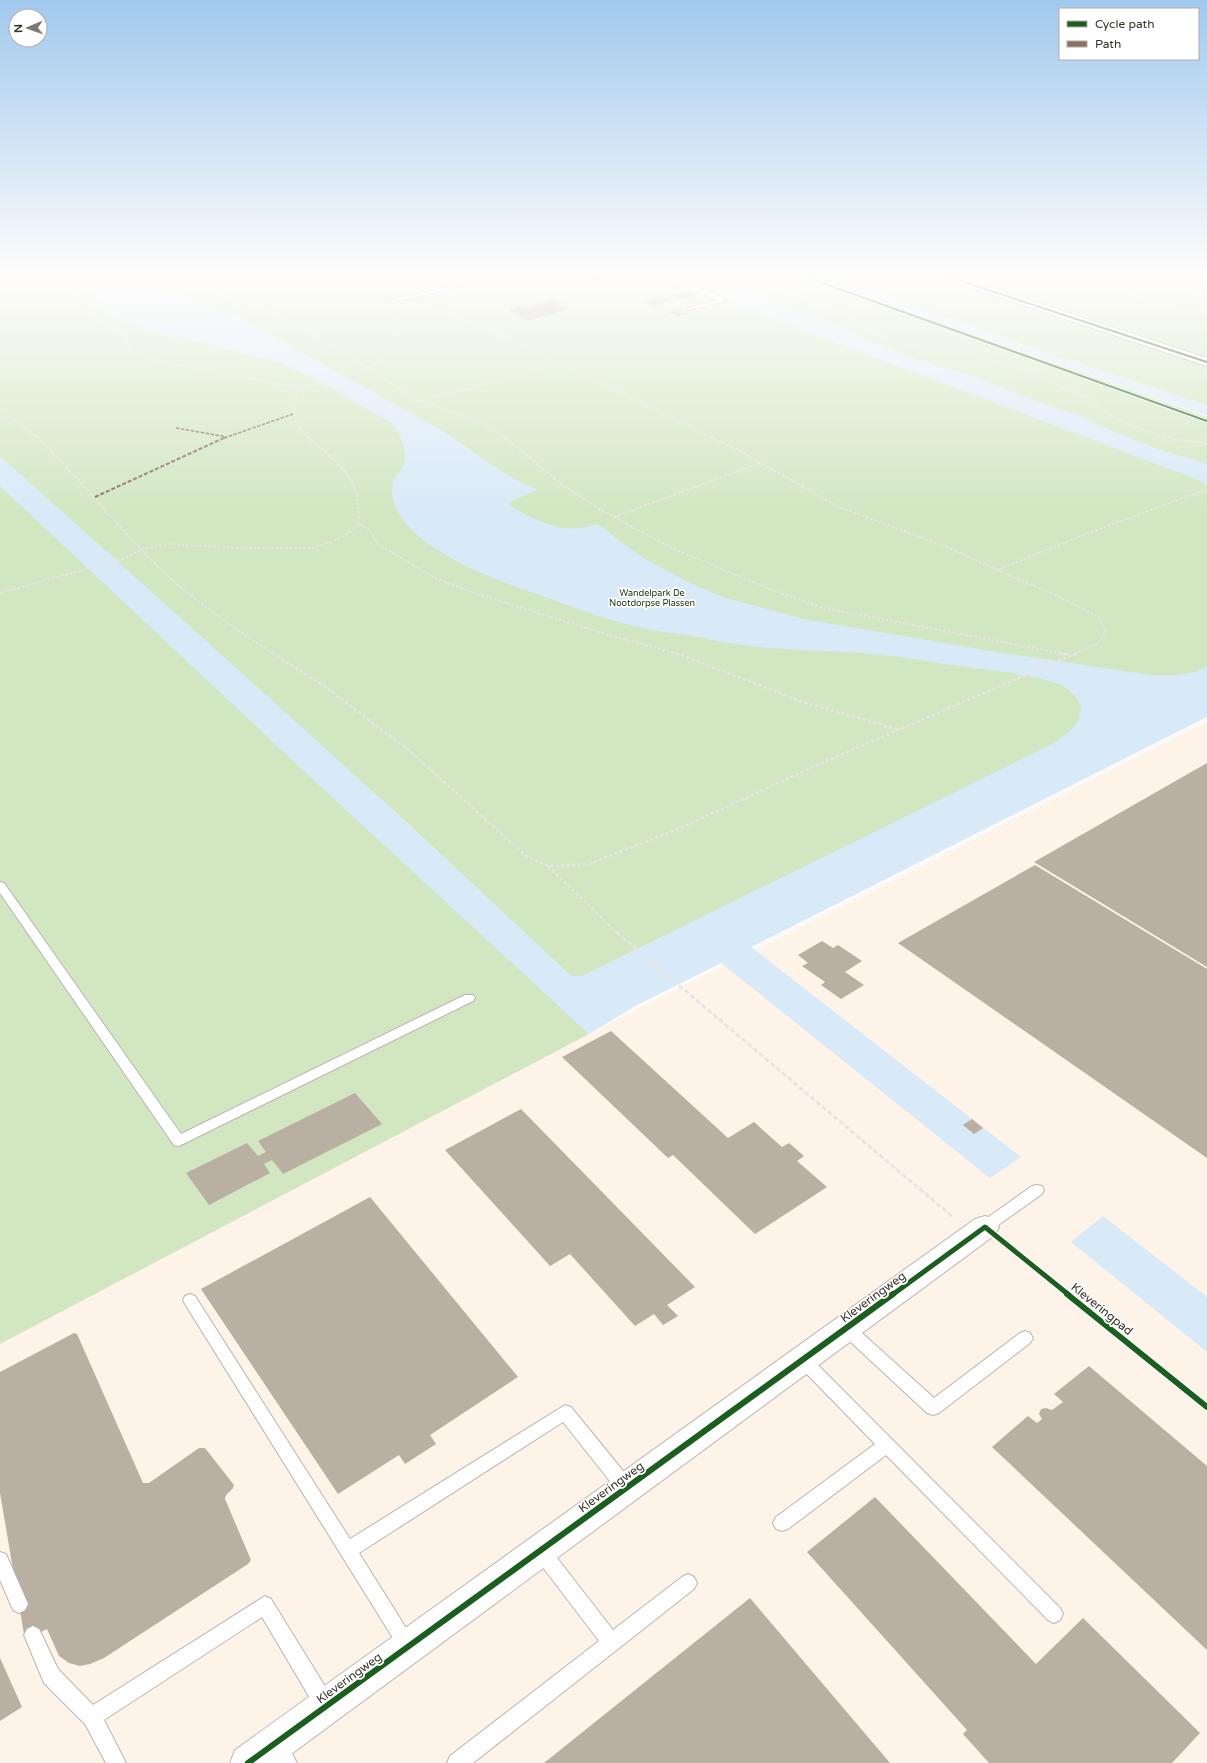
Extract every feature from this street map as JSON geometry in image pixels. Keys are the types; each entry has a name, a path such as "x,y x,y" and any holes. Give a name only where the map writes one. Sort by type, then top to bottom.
{"street":[{"path":"1183,354 1207,362"},
{"name":"Kleveringweg","path":"248,1763 281,1753 326,1707 980,1231"}],"lane":[{"path":"0,885 179,1141 469,998"},
{"path":"980,1231 1037,1190"},
{"path":"190,1300 408,1647"},
{"path":"846,1328 933,1408 1025,1338"},
{"path":"802,1360 1054,1614"},
{"path":"348,1550 565,1412 626,1488"},
{"path":"782,1523 886,1445"},
{"path":"541,1550 611,1643"},
{"path":"0,1560 19,1604"},
{"path":"457,1763 688,1583"},
{"path":"92,1717 265,1605 326,1707"},
{"path":"33,1635 51,1676 92,1717 116,1763"}],"path":[{"path":"139,354 160,361 299,388 352,374 368,368 384,358 386,354"},
{"path":"346,354 418,401 479,420 510,441 564,486 614,517 674,549 767,588 819,607 1071,655"},
{"path":"540,354 603,383 761,463 839,507 947,547 1057,596 1099,617 1106,631 1096,644 817,765 683,827 589,864 548,866"},
{"path":"972,354 1008,365 1090,398 1100,409 1125,423 1169,440 1207,444"},
{"path":"418,401 476,387 557,363"},
{"path":"1008,365 1096,381"},
{"path":"1059,368 1088,379"},
{"path":"299,388 294,398 292,417 303,435 337,462 341,468 357,494 359,524"},
{"path":"0,408 37,437 65,464 142,549 189,594 251,639 324,686 410,751 525,854 548,866 627,943 980,1231"},
{"path":"614,517 761,463"},
{"path":"997,570 1131,517 1199,492 1207,491"},
{"path":"0,593 125,558 142,549 167,544 241,548 311,548 331,542 348,534 359,524"},
{"path":"359,524 368,529 378,544 433,577 471,592 609,635 677,653 800,701 899,730"}],"shaded area":[{"path":"1207,722 1207,1763 0,1763 0,1344 610,1023"}],"green space":[{"name":"Wandelpark De Nootdorpse Plassen","path":"0,354 1031,354 1207,417 1207,680 609,992 582,976 571,976 404,820 0,459"},
{"path":"1050,354 1207,354 1207,405"},
{"path":"0,483 143,614 589,1034 0,1344"}],"water":[{"path":"247,354 306,354 443,431 505,474 537,490 511,501 509,506 542,522 559,527 580,528 598,524 640,556 690,583 723,597 804,619 997,652 1151,675 1174,675 1196,672 1207,666 1207,717 751,947 1021,1157 990,1178 721,963 637,1005 589,1034 308,775 0,486 0,456 359,779 571,976 582,976 1046,747 1058,740 1070,730 1079,719 1081,712 1077,698 1059,684 1035,677 882,655 759,647 651,630 590,613 478,572 428,544 405,523 395,505 392,496 392,486 394,480 403,467 405,453 400,436 391,423 319,381 278,362"},
{"path":"867,354 900,354 974,376 1040,403 1079,415 1100,426 1155,448 1207,464 1207,484"},
{"path":"1033,354 1050,354 1207,405 1207,416"},
{"path":"1103,1216 1207,1297 1207,1352 1071,1242"}],"building":[{"path":"1207,763 1207,967 1034,862"},
{"path":"1035,865 1207,969 1207,1158 898,943"},
{"path":"822,941 833,948 838,945 862,961 845,972 864,985 841,999 821,985 825,982 802,966 808,963 798,955"},
{"path":"611,1031 728,1138 754,1122 782,1147 789,1143 804,1156 797,1161 827,1187 755,1234 673,1155 668,1158 562,1057"},
{"path":"355,1093 382,1124 283,1174 272,1160 264,1164 270,1173 209,1205 186,1173 247,1143 258,1156 266,1152 258,1141"},
{"path":"521,1109 695,1287 667,1305 678,1316 663,1325 654,1314 635,1326 570,1254 550,1266 445,1150"},
{"path":"972,1119 983,1128 974,1134 963,1125"},
{"path":"370,1197 518,1377 430,1435 436,1444 405,1464 399,1455 338,1494 201,1289"},
{"path":"74,1333 77,1334 143,1483 149,1483 199,1448 205,1448 234,1485 226,1495 225,1499 251,1560 248,1564 104,1658 90,1664 80,1666 69,1663 59,1656 47,1629 30,1637 24,1634 0,1493 0,1372"},
{"path":"1089,1366 1207,1466 1207,1650 992,1447 1028,1416 1037,1423 1042,1419 1039,1414 1041,1409 1046,1408 1052,1410 1063,1402 1054,1394"},
{"path":"875,1497 1036,1664 1083,1618 1200,1733 1172,1763 989,1763 963,1734 967,1730 807,1552"},
{"path":"750,1598 890,1763 544,1763 660,1670"},
{"path":"0,1658 22,1707 0,1721"}],"marked path":[{"path":"95,497 227,437 293,414"},
{"path":"176,428 227,437"}],"cycle path":[{"path":"1021,354 1207,421"},
{"path":"1183,354 1207,362"},
{"name":"Kleveringpad","path":"248,1763 985,1227 1207,1407"}]}
